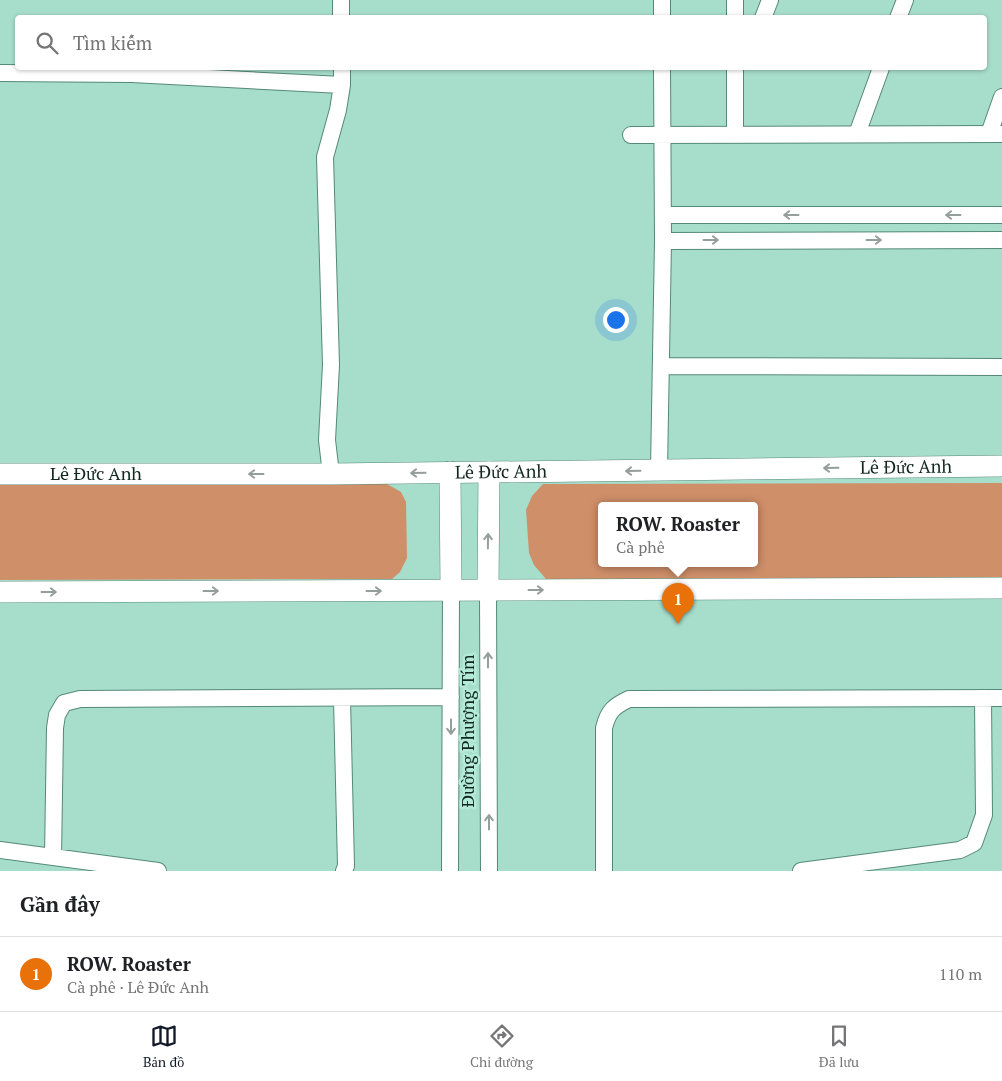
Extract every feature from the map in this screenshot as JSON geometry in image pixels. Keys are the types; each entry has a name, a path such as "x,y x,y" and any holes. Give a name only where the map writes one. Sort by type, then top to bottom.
{"street":[{"path":"341,0 341,15"},
{"path":"662,0 662,15"},
{"path":"735,0 735,15"},
{"path":"764,15 770,0"},
{"path":"899,15 904,0"},
{"path":"332,474 327,440 330,365 325,157 338,110 342,70"},
{"path":"659,470 663,241 662,70"},
{"path":"735,70 735,134"},
{"path":"735,89 742,70"},
{"path":"857,134 880,70"},
{"path":"0,73 132,74 342,84"},
{"path":"631,135 995,134 1002,97"},
{"path":"663,214 1002,214"},
{"path":"663,241 1002,240"},
{"path":"660,366 1002,367"},
{"name":"Lê Đức Anh","path":"0,474 332,474 1002,466"},
{"path":"450,472 451,590"},
{"path":"488,590 489,472"},
{"path":"0,592 1002,588"},
{"name":"Đường Phượng Tím","path":"450,871 451,590"},
{"name":"Đường Phượng Tím","path":"488,590 489,871"},
{"path":"53,857 55,728 57,715 64,703 80,699 451,697"},
{"path":"801,871 960,850 974,843 984,815 983,698"},
{"path":"604,871 604,728 608,713 617,704 629,699 1002,698"},
{"path":"342,699 346,866 344,871"},
{"path":"0,850 158,871"}],"shaded area":[{"path":"1002,483 1002,578 546,579 534,565 529,553 526,510 532,496 543,484"},
{"path":"387,484 401,492 406,502 407,558 400,572 392,579 0,580 0,485"}],"place":[{"name":"ROW. Roaster","path":"678,624"}]}
